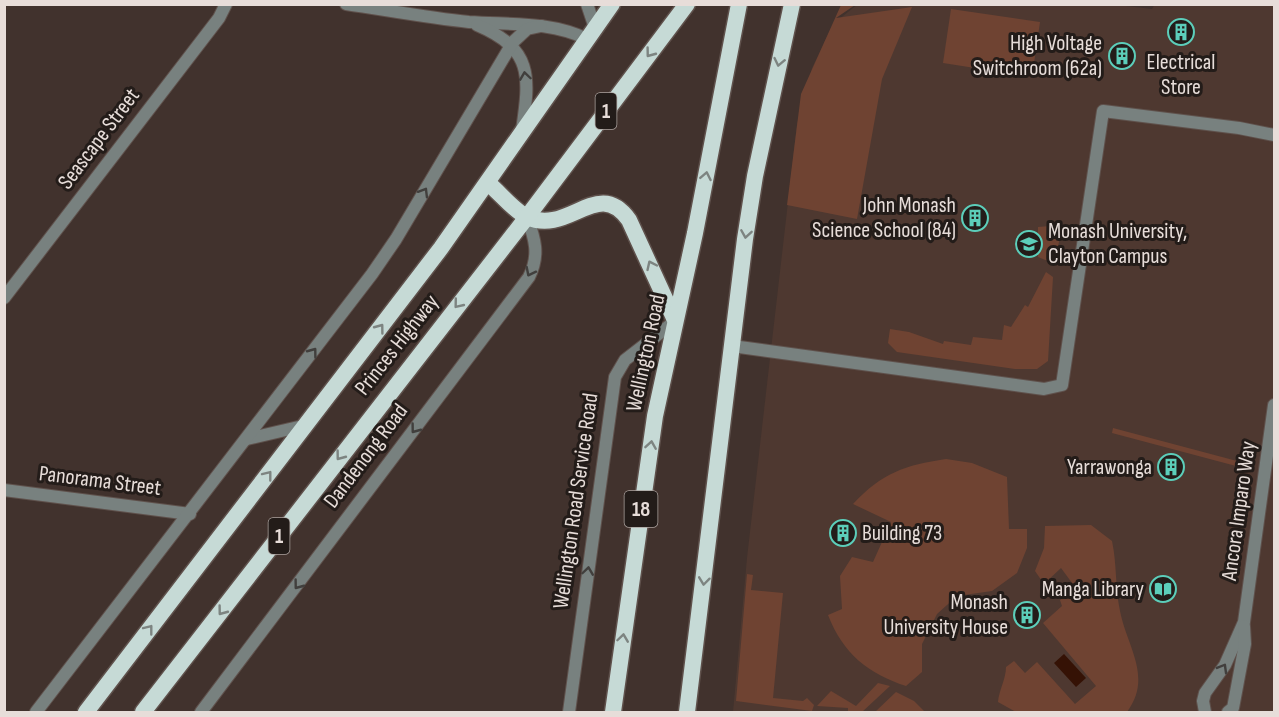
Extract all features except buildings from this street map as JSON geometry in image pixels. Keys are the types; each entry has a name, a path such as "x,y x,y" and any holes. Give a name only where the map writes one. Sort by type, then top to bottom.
{"highway":[{"name":"1","path":"591,33 612,4"},
{"name":"Princes Highway","path":"143,712 527,217 687,4"},
{"name":"Wellington Road","path":"613,712 650,451 674,320 695,233 739,4"},
{"path":"687,712 755,176 794,7"},
{"name":"Princes Highway","path":"86,712 307,425 488,183 591,33"},
{"path":"488,183 527,217 556,222 594,204 605,203 616,207 629,220 674,320"}],"street":[{"name":"Seascape Street","path":"4,298 219,18 226,4"},
{"path":"346,4 469,22 541,26 591,33 587,4"},
{"path":"469,22 511,45 519,57 526,77 521,134"},
{"path":"36,712 190,514 396,239 511,45 527,29 541,26"},
{"path":"732,346 1044,389 1062,385 1102,111 1239,128 1275,135"},
{"name":"Dandenong Road","path":"201,712 529,277 537,248 527,217"},
{"name":"Wellington Road Service Road","path":"569,712 615,377 625,360 674,320"},
{"name":"Ancora Imparo Way","path":"1228,712 1233,708 1245,644 1244,622 1275,405"},
{"path":"247,439 307,425"},
{"name":"Panorama Street","path":"4,490 190,514"},
{"name":"Ancora Imparo Way","path":"1205,712 1203,702 1206,693 1225,665 1244,622"}],"shaded area":[{"name":"Monash University, Clayton Campus","path":"858,4 1109,4 1152,9 1155,4 1274,5 1274,712 733,712 747,558 797,124 812,68 833,24"},
{"path":"841,5 855,5 836,18 912,7 882,79 857,219 787,205 801,94"},
{"path":"951,9 1040,22 1032,77 943,63"},
{"path":"1062,225 1055,264 1038,257 1038,227"},
{"path":"1046,272 1053,277 1048,361 1037,369 1015,369 897,352 888,343 890,329 909,332 943,344 944,341 971,345 973,337 1002,340 1004,325 1011,327 1025,305 1028,307"},
{"path":"1113,428 1237,461 1236,466 1112,433"},
{"path":"946,459 972,463 1007,477 1009,529 1027,529 1027,548 1017,573 992,591 957,596 937,614 922,644 922,672 906,686 880,675 859,661 841,641 828,615 842,609 840,576 852,557 873,562 891,522 853,504 874,485 895,472 918,464"},
{"path":"1091,525 1112,541 1120,611 1138,674 1138,687 1134,699 1127,712 1016,712 998,702 1006,667 1014,661 1025,673 1037,662 1075,704 1096,686 1043,623 1062,606 1060,600 1075,587 1061,568 1044,584 1035,571 1044,548 1045,526"},
{"path":"747,574 753,575 751,590 783,593 773,698 803,701 807,698 814,705 812,711 736,701"},
{"path":"1064,654 1086,678 1076,687 1054,663"},
{"path":"878,683 890,686 862,712 848,712 848,708 817,706 831,691 856,706"},
{"path":"896,692 914,701 925,712 875,712"}],"place":[{"name":"Electrical Store","path":"1181,32"},
{"name":"High Voltage Switchroom (62a)","path":"1122,56"},
{"name":"John Monash Science School (84)","path":"975,218"},
{"name":"Monash University, Clayton Campus","path":"1029,244"},
{"name":"Yarrawonga","path":"1171,467"},
{"name":"Building 73","path":"843,533"},
{"name":"Manga Library","path":"1163,589"},
{"name":"Monash University House","path":"1027,615"}]}
